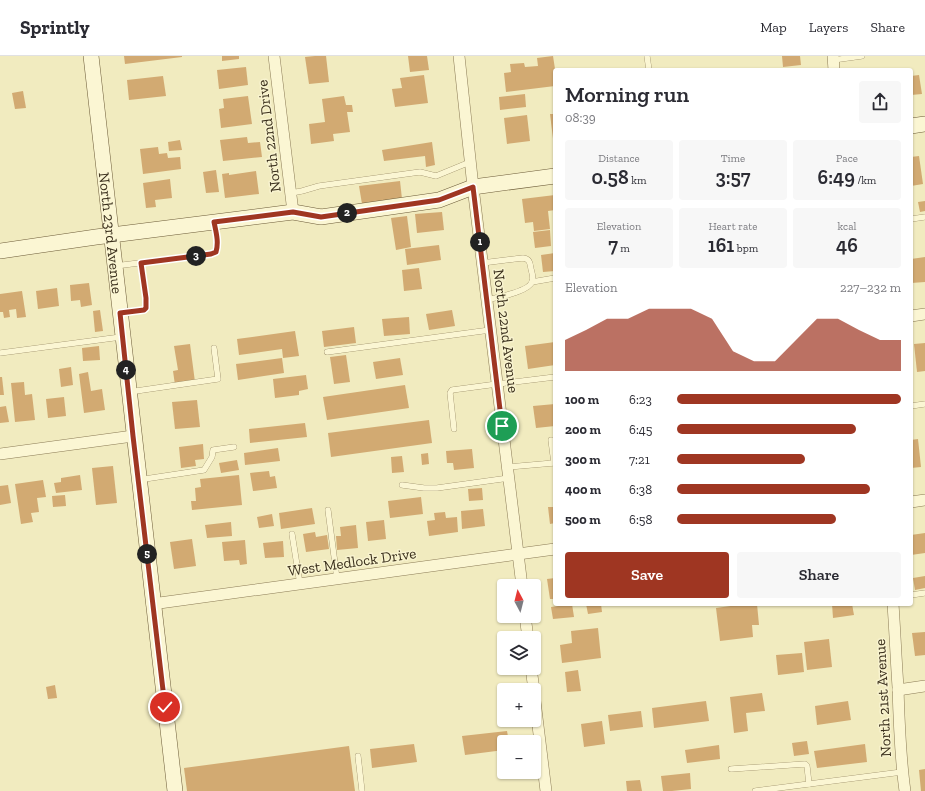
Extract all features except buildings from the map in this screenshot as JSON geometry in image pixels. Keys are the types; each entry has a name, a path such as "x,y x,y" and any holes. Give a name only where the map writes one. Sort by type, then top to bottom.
{"street":[{"name":"North 23rd Avenue","path":"91,56 152,604 175,791"},
{"name":"North 22nd Drive","path":"274,56 293,212"},
{"name":"North 22nd Avenue","path":"459,56 470,162 521,579"},
{"path":"913,126 925,124"},
{"path":"0,251 293,212 321,217 439,200 473,187 553,176"},
{"path":"913,316 925,314"},
{"path":"0,454 133,436"},
{"path":"913,502 925,500"},
{"name":"West Medlock Drive","path":"152,604 553,549"},
{"name":"North 21st Avenue","path":"893,606 902,772 905,791"},
{"path":"898,690 925,686"},
{"path":"538,727 546,791"}],"lane":[{"path":"647,56 648,68"},
{"path":"834,62 862,56"},
{"path":"290,193 319,186 420,172 436,176 470,162"},
{"path":"913,219 925,217"},
{"path":"115,266 211,254 216,252 217,238 214,222"},
{"path":"482,263 523,258 528,259 533,277 529,287 487,300"},
{"path":"120,313 144,310 146,308 141,263"},
{"path":"532,282 553,278"},
{"path":"327,352 490,330"},
{"path":"0,352 123,337"},
{"path":"128,392 218,379 214,348"},
{"path":"454,429 450,393 452,390 553,377"},
{"path":"913,406 925,404"},
{"path":"551,440 553,455"},
{"path":"138,480 204,470 212,457 213,450 234,447"},
{"path":"402,485 437,488 553,462"},
{"path":"328,510 337,579"},
{"path":"292,534 300,584"},
{"path":"913,595 925,593"},
{"path":"358,756 362,791"},
{"path":"731,769 805,764 807,766 809,784"},
{"path":"755,791 902,772"}],"route":[{"path":"165,707 120,313 144,310 146,308 141,263 211,254 216,252 217,238 214,222 293,212 321,217 439,200 473,187 502,426"}]}
